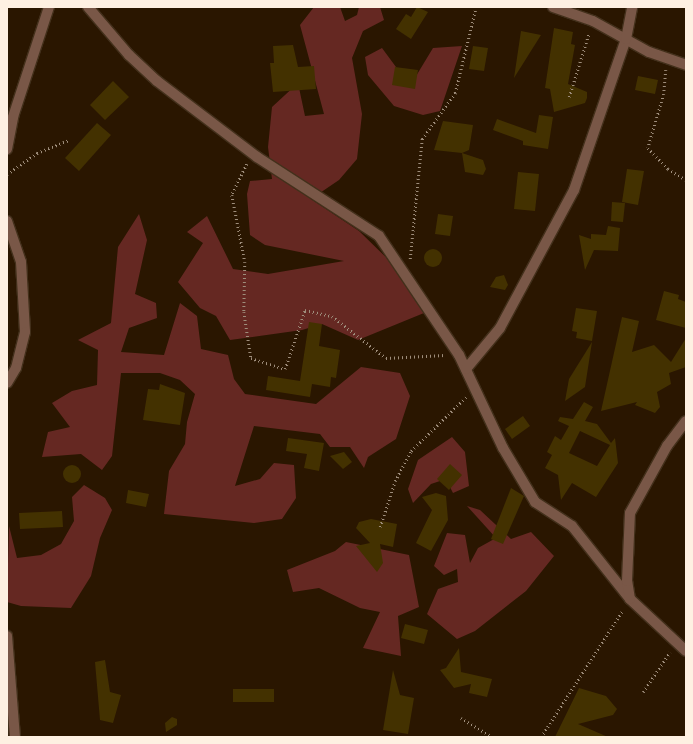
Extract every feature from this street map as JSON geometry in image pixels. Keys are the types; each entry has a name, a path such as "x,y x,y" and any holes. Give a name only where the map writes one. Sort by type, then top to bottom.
{"street":[{"path":"7,149 13,116 49,7"},
{"path":"88,7 129,55 157,82 252,153 379,236 409,276 459,355 476,387 502,448 535,502 586,540 630,599 686,651"},
{"path":"553,7 593,21 667,60 686,65"},
{"path":"466,369 500,328 574,190 626,39 632,7"},
{"path":"7,221 21,262 25,332 16,368 7,383"},
{"path":"630,599 627,581 630,513 663,453 686,421"},
{"path":"7,636 15,737"}],"path":[{"path":"409,276 422,139 455,93 476,7"},
{"path":"569,98 593,21"},
{"path":"667,60 664,94 648,148 668,170 686,180"},
{"path":"7,174 37,153 69,140"},
{"path":"252,153 232,195 246,262 244,312 250,358 285,369 305,310 332,316 386,358 459,355"},
{"path":"380,527 395,481 411,451 476,387"},
{"path":"541,737 630,599"},
{"path":"643,692 665,663 675,640"},
{"path":"461,718 493,737"}],"shaded area":[{"path":"314,7 340,7 345,21 357,15 359,7 380,7 384,20 363,31 352,58 362,114 357,159 339,180 311,199 359,231 399,270 424,313 358,340 322,324 302,330 230,340 216,316 200,308 178,282 203,243 187,232 207,216 233,269 268,274 344,261 265,245 250,235 247,194 250,181 272,179 268,147 272,107 298,83 305,116 324,114 300,25"},
{"path":"462,46 440,111 423,115 394,106 368,75 365,57 382,48 410,86 433,48"},
{"path":"139,214 147,240 135,294 156,303 157,318 129,328 121,352 164,355 180,303 197,316 201,349 228,355 234,379 245,394 316,404 361,367 400,373 410,396 396,439 368,457 364,468 350,447 330,447 320,434 254,426 235,486 260,479 274,463 294,465 296,498 282,519 254,523 164,514 169,471 185,444 187,422 195,394 180,380 160,373 121,373 112,456 102,470 81,454 42,457 48,432 70,427 52,403 72,391 97,385 98,350 78,340 111,323 118,247"},
{"path":"452,437 465,452 469,486 453,493 446,479 431,484 413,503 408,489 418,460"},
{"path":"84,485 105,498 112,510 100,538 91,576 71,608 21,606 7,602 9,526 17,558 41,555 61,544 74,521 72,497"},
{"path":"467,506 480,510 511,539 531,532 554,556 526,591 475,631 457,639 427,614 438,589 458,582 457,569 444,575 434,566 447,533 465,535 470,563 478,548 496,538"},
{"path":"346,542 409,555 419,607 398,616 401,656 363,648 380,612 360,608 319,588 293,592 287,570 335,551"}],"building":[{"path":"417,7 428,12 411,39 396,29 406,14 411,17"},
{"path":"554,28 573,32 571,44 575,45 568,84 587,92 587,98 585,103 554,112 550,89 545,88"},
{"path":"521,31 541,35 514,78"},
{"path":"293,45 298,67 314,66 316,89 273,92 270,63 274,63 273,46"},
{"path":"473,46 488,48 484,71 469,69"},
{"path":"395,67 418,70 415,89 392,85"},
{"path":"638,76 658,80 655,94 635,90"},
{"path":"113,81 129,97 105,120 90,105"},
{"path":"539,115 553,117 548,149 523,145 523,141 493,130 497,119 536,133"},
{"path":"443,121 473,125 469,150 462,153 434,150"},
{"path":"97,123 111,135 79,171 65,158"},
{"path":"462,153 483,160 486,169 483,175 465,172"},
{"path":"627,169 644,171 638,205 622,202"},
{"path":"518,172 539,174 535,211 514,209"},
{"path":"612,202 625,203 623,222 611,221"},
{"path":"438,214 453,216 450,236 435,234"},
{"path":"608,226 620,228 618,251 594,250 585,270 579,235 591,239 591,234 606,235"},
{"path":"433,249 439,252 442,258 439,264 433,267 427,264 424,258 427,252"},
{"path":"504,275 508,285 505,290 490,287 496,277"},
{"path":"664,291 679,295 678,299 686,302 686,328 656,320"},
{"path":"576,308 597,311 592,341 576,338 577,332 572,331"},
{"path":"622,317 639,321 632,352 654,345 671,362 686,338 686,367 669,373 671,384 657,392 660,407 655,413 635,405 637,402 601,411"},
{"path":"309,322 322,324 319,346 340,350 336,378 331,377 330,387 312,384 310,397 266,390 268,376 300,381"},
{"path":"592,342 585,387 565,401 569,379"},
{"path":"160,384 185,393 180,425 143,420 148,389 159,390"},
{"path":"584,402 593,407 585,421 597,424 611,443 615,438 618,463 596,497 572,483 561,500 558,475 545,468 552,455 547,452 555,436 561,440 569,426 558,421 560,417 573,419","holes":["580,431 610,445 597,466 569,453"]},
{"path":"523,416 530,426 512,439 505,429"},
{"path":"288,438 324,443 319,471 304,468 307,454 286,451"},
{"path":"344,452 352,462 343,469 330,456"},
{"path":"450,464 462,475 449,490 437,479"},
{"path":"68,465 76,465 81,470 79,481 76,483 68,483 63,478 63,470"},
{"path":"511,488 524,496 503,544 491,539"},
{"path":"128,490 149,494 146,507 126,503"},
{"path":"436,493 446,496 448,520 431,551 416,543 432,510 422,497"},
{"path":"62,511 63,527 20,529 19,513"},
{"path":"371,519 397,524 393,547 380,544 383,563 377,572 356,546 370,543 356,528 359,522"},
{"path":"405,624 428,630 424,644 401,638"},
{"path":"459,648 461,672 492,679 487,697 469,693 471,684 454,688 440,670 446,668"},
{"path":"105,660 110,692 121,695 113,723 100,720 95,662"},
{"path":"393,670 400,695 414,698 408,734 383,730"},
{"path":"579,688 606,696 617,709 613,715 578,724 608,737 555,737"},
{"path":"233,689 274,689 274,702 233,702"},
{"path":"172,717 177,719 177,725 166,732 165,723"}]}
